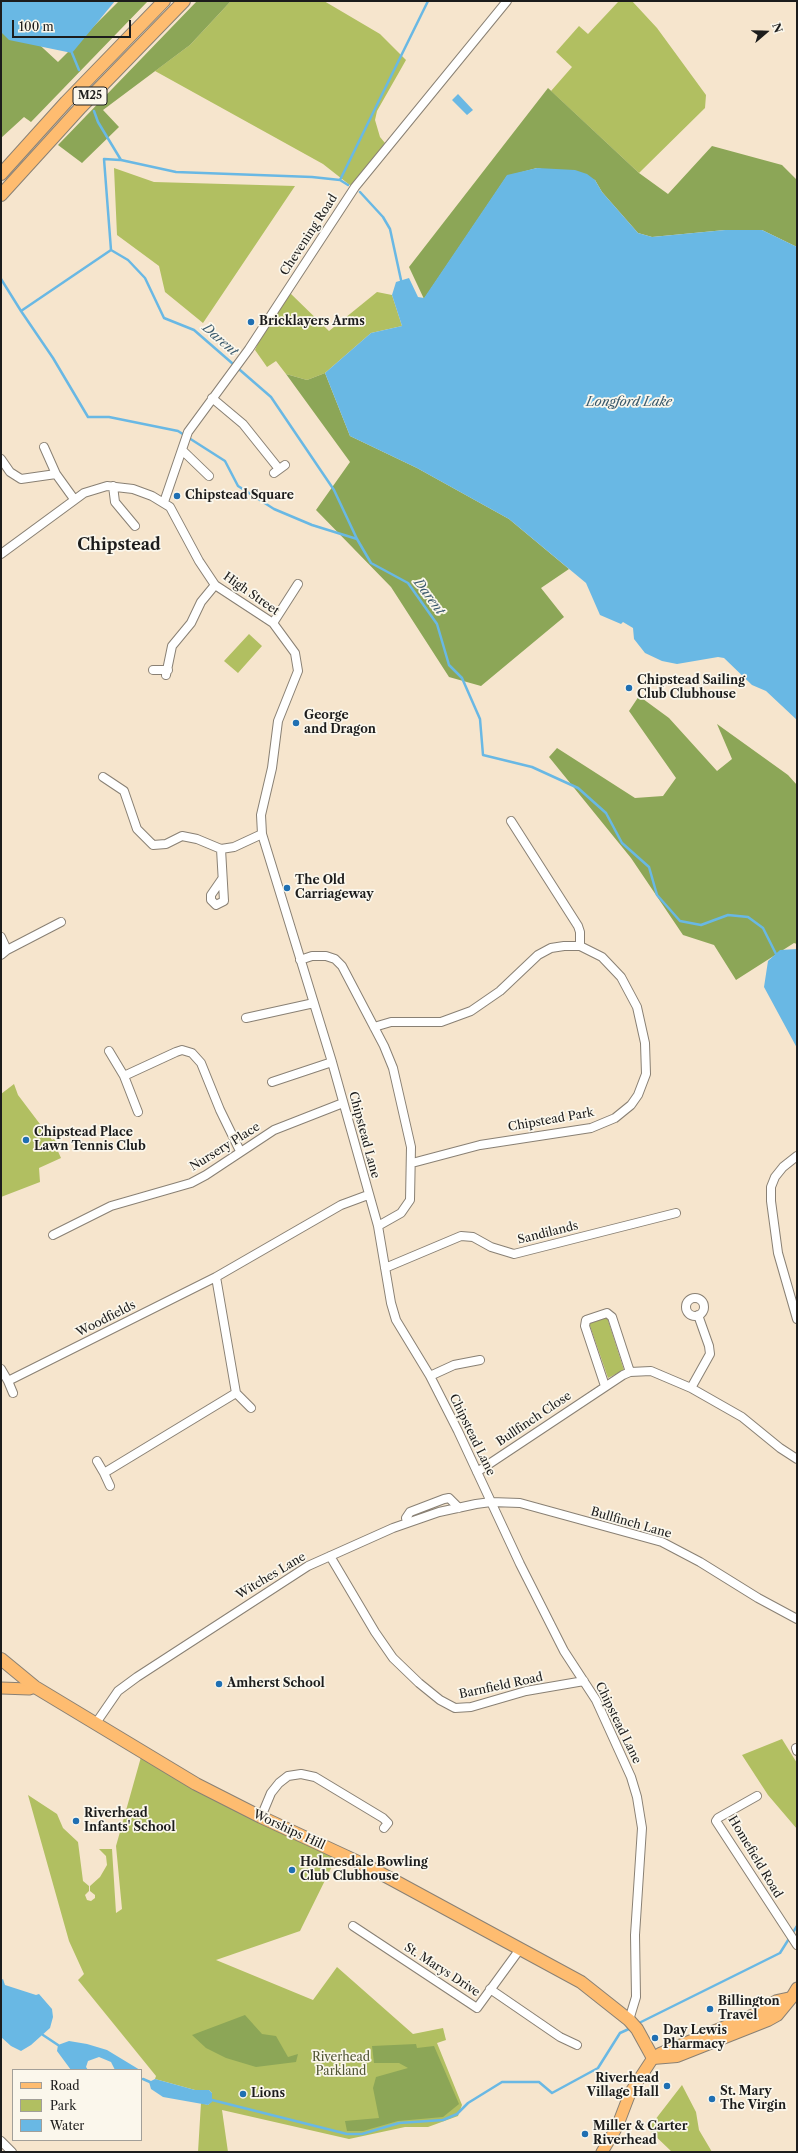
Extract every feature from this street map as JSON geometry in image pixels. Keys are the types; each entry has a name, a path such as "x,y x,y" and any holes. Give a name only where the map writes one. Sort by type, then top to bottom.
{"highway":[{"name":"M25","path":"1,174 70,97 164,1"},
{"name":"M25","path":"1,195 81,107 184,1"},
{"name":"Worships Hill","path":"1,1659 35,1687 196,1784 369,1867 581,1982 629,2020 637,2029 654,2058"},
{"path":"654,2058 676,2056 768,2020 777,2015 795,1996"}],"main road":[{"path":"1,1688 29,1690 35,1687"},
{"path":"602,2152 617,2127 630,2093 654,2058"}],"street":[{"name":"Chevening Road","path":"164,502 187,435 212,398 237,366 355,187 507,1"},
{"path":"212,398 243,424 279,469"},
{"path":"44,447 56,474 74,498"},
{"path":"182,450 209,476"},
{"path":"1,459 10,472 21,480 56,474"},
{"path":"113,486 115,502 135,526"},
{"path":"3,549 74,498 90,490 113,486 133,490 164,502"},
{"name":"High Street","path":"164,502 173,510 199,562 215,585 273,623 295,653 298,671 278,721 272,768 260,815 262,834 267,851"},
{"path":"273,623 298,584"},
{"path":"153,670 167,672 172,646 191,623 201,602 215,585"},
{"path":"103,777 124,791 137,829 153,845 166,844 182,836 197,838 221,849 234,847 262,834"},
{"path":"511,821 578,926 580,932 580,946"},
{"path":"221,849 222,878"},
{"name":"Chipstead Lane","path":"267,851 332,1062 368,1195 378,1226 391,1303 396,1320 430,1376 564,1651 596,1700 631,1777 640,1813 642,1842 635,1935 636,1997 629,2020"},
{"path":"1,937 4,953 61,922"},
{"name":"Chipstead Park","path":"374,1027 391,1022 441,1022 455,1018 483,1004 545,951 558,946 580,946 602,956 611,965 630,991 637,1007 645,1043 646,1074 638,1095 631,1104 615,1118 591,1128 480,1145 412,1163"},
{"path":"300,960 319,956 335,959 346,974 374,1027 393,1068 411,1147 412,1163 410,1200 408,1205 401,1213 378,1226"},
{"path":"246,1018 314,1003"},
{"path":"124,1076 176,1052 182,1050 192,1053 201,1063 220,1110 240,1151"},
{"path":"109,1051 124,1076 138,1112"},
{"path":"272,1082 332,1062"},
{"name":"Nursery Place","path":"53,1235 111,1206 191,1182 206,1175 240,1151 274,1130 343,1103"},
{"path":"797,1156 783,1167 775,1177 771,1187 771,1201 778,1252 797,1319"},
{"name":"Woodfields","path":"8,1381 216,1277 341,1205 368,1195"},
{"name":"Sandilands","path":"385,1268 461,1236 473,1237 491,1247 514,1254 676,1213"},
{"path":"216,1277 236,1393 251,1408"},
{"path":"605,1386 585,1326 586,1320 607,1313 612,1317 630,1372"},
{"path":"691,1388 710,1354 709,1346 698,1315"},
{"path":"430,1376 454,1365 480,1360"},
{"path":"1,1369 13,1393"},
{"name":"Bullfinch Close","path":"477,1472 605,1386 630,1372 652,1371 691,1388 742,1417 780,1448 797,1459"},
{"path":"104,1473 236,1393"},
{"path":"97,1461 110,1486"},
{"path":"407,1523 407,1514 434,1501 449,1498 459,1508"},
{"name":"Witches Lane","path":"96,1723 118,1691 137,1677 299,1572 330,1556 407,1523 459,1508 491,1502"},
{"name":"Bullfinch Lane","path":"491,1502 520,1503 662,1542 700,1562 758,1598 797,1619"},
{"name":"Barnfield Road","path":"330,1556 375,1632 393,1658 419,1683 440,1700 455,1708 471,1707 526,1691 584,1682"},
{"path":"261,1816 271,1792 278,1783 288,1776 301,1774 315,1777 334,1787 387,1823"},
{"name":"Homefield Road","path":"757,1796 718,1818 716,1821 797,1945"},
{"name":"St. Marys Drive","path":"353,1926 477,2008 520,1949"},
{"path":"490,1989 560,2037 577,2045"},
{"path":"1,2141 12,2152"}],"green space":[{"path":"119,1 148,1 31,122 24,117 1,138 1,21 30,36 58,62"},
{"path":"197,1 231,1 190,45 103,110 119,127 82,163 58,145"},
{"path":"231,1 324,1 380,34 406,60 377,111 375,120 380,137 385,143 351,186 323,164 155,71 190,45"},
{"path":"632,1 657,28 706,95 705,108 639,173 551,91 572,67 556,52 579,26 588,34 618,2"},
{"path":"548,88 639,173 668,194 712,146 782,165 797,180 797,247 762,230 725,230 652,237 638,233 602,192 595,180 537,168 507,176 424,299 409,267"},
{"path":"114,168 154,182 295,186 203,323 165,292 159,266 117,235"},
{"path":"289,292 329,331 377,292 392,295 402,326 371,333 325,373 307,380 286,374 276,361 267,367 255,350"},
{"path":"325,373 350,436 417,468 509,519 569,569 541,588 564,617 481,686 449,677 391,587 316,510 350,462 286,374 307,380"},
{"path":"249,634 262,646 238,673 224,661"},
{"path":"639,696 669,718 717,771 732,759 717,724 788,775 797,785 797,944 794,943 736,980 714,945 683,935 631,858 549,757 557,748 635,798 663,796 676,778 629,711"},
{"name":"Chipstead Place Lawn Tennis Club","path":"14,1084 18,1095 52,1140 54,1139 57,1142 56,1147 61,1158 39,1168 40,1182 1,1197 1,1094"},
{"path":"607,1317 624,1370 608,1378 589,1323"},
{"path":"782,1739 797,1763 797,1829 768,1795 742,1755"},
{"name":"Riverhead Parkland","path":"143,1750 339,1852 300,1931 216,1960 313,2000 337,1967 413,2034 443,2028 446,2040 437,2043 462,2105 458,2116 428,2127 405,2127 349,2139 222,2110 228,2152 198,2152 201,2103 208,2105 212,2101 212,2093 209,2090 195,2090 155,2079 156,2076 78,1980 84,1974 69,1941 28,1795 57,1814 63,1828 78,1842 83,1881 89,1886 89,1891 85,1895 87,1900 91,1901 95,1898 95,1895 90,1891 90,1886 100,1877 107,1865 106,1856 99,1849 112,1849 116,1913 122,1909 116,1846"},
{"path":"245,2015 262,2034 276,2036 288,2057 298,2054 296,2062 256,2067 226,2058 206,2048 192,2035"},
{"path":"416,2044 417,2048 434,2046 459,2104 443,2117 398,2121 363,2131 347,2131 345,2121 379,2118 373,2088 376,2077 408,2068 399,2063 374,2063 372,2046"},
{"path":"682,2085 696,2112 699,2130 712,2152 672,2152 648,2129"}],"water":[{"path":"1,1 115,1 72,53 9,40 1,32"},
{"path":"458,94 473,110 467,115 452,100"},
{"name":"Longford Lake","path":"537,168 575,170 587,174 595,180 602,192 638,233 652,237 725,230 762,230 797,247 797,720 766,691 752,685 724,658 718,657 677,664 662,661 645,653 634,639 633,628 623,622 621,624 600,615 586,583 509,519 417,468 350,436 325,373 371,333 402,326 392,295 396,282 409,278 418,297 424,298 507,175"},
{"path":"797,949 797,1048 764,987 768,961 780,950"},
{"path":"3,1979 5,1985 36,1995 39,1994 52,2009 53,2017 50,2028 31,2045 21,2051 11,2046 1,2037 1,1980"},
{"path":"69,2041 87,2044 107,2050 138,2069 114,2069 111,2062 99,2057 88,2061 86,2067 87,2069 70,2069 57,2051 58,2045"},
{"path":"155,2079 195,2090 209,2090 212,2093 212,2102 208,2105 163,2097 151,2089 149,2082"}],"waterway":[{"path":"340,180 428,1"},
{"path":"72,53 79,70"},
{"path":"94,111 98,122 121,160 176,172 312,177 340,180 348,185"},
{"path":"111,250 104,159 120,160"},
{"path":"360,192 383,217 390,229 401,280"},
{"name":"Darent","path":"1,279 21,311 111,250 128,260 145,278 164,318 194,330 271,397 334,490 357,539 371,563 408,583 437,624 449,665 462,678 480,719 483,755 532,767 578,788 606,813 622,843 649,867 657,895 680,921 701,925 728,915 748,917 763,928 777,956"},
{"path":"21,311 53,358 88,417 109,417 178,431 225,461 238,486 274,509 312,525 357,539"},
{"path":"637,2024 780,1953 797,1926"},
{"path":"212,2100 347,2134 362,2134 399,2123 443,2120 457,2114 468,2103 502,2082 539,2082 552,2093 598,2068 620,2033 631,2028"},
{"path":"43,2035 58,2045"},
{"path":"143,2079 150,2082"}],"place":[{"name":"Bricklayers Arms","path":"251,322"},
{"name":"Chipstead Square","path":"177,496"},
{"name":"Chipstead Sailing Club Clubhouse","path":"629,688"},
{"name":"George and Dragon","path":"296,723"},
{"name":"The Old Carriageway","path":"287,888"},
{"name":"Chipstead Place Lawn Tennis Club","path":"26,1140"},
{"name":"Amherst School","path":"219,1684"},
{"name":"Riverhead Infants' School","path":"76,1821"},
{"name":"Holmesdale Bowling Club Clubhouse","path":"292,1870"},
{"name":"Billington Travel","path":"710,2009"},
{"name":"Day Lewis Pharmacy","path":"655,2038"},
{"name":"Riverhead Village Hall","path":"667,2086"},
{"name":"Lions","path":"243,2094"},
{"name":"St. Mary The Virgin","path":"712,2099"},
{"name":"Miller & Carter Riverhead","path":"585,2134"}],"district":[{"name":"Chipstead","path":"119,545"}]}
